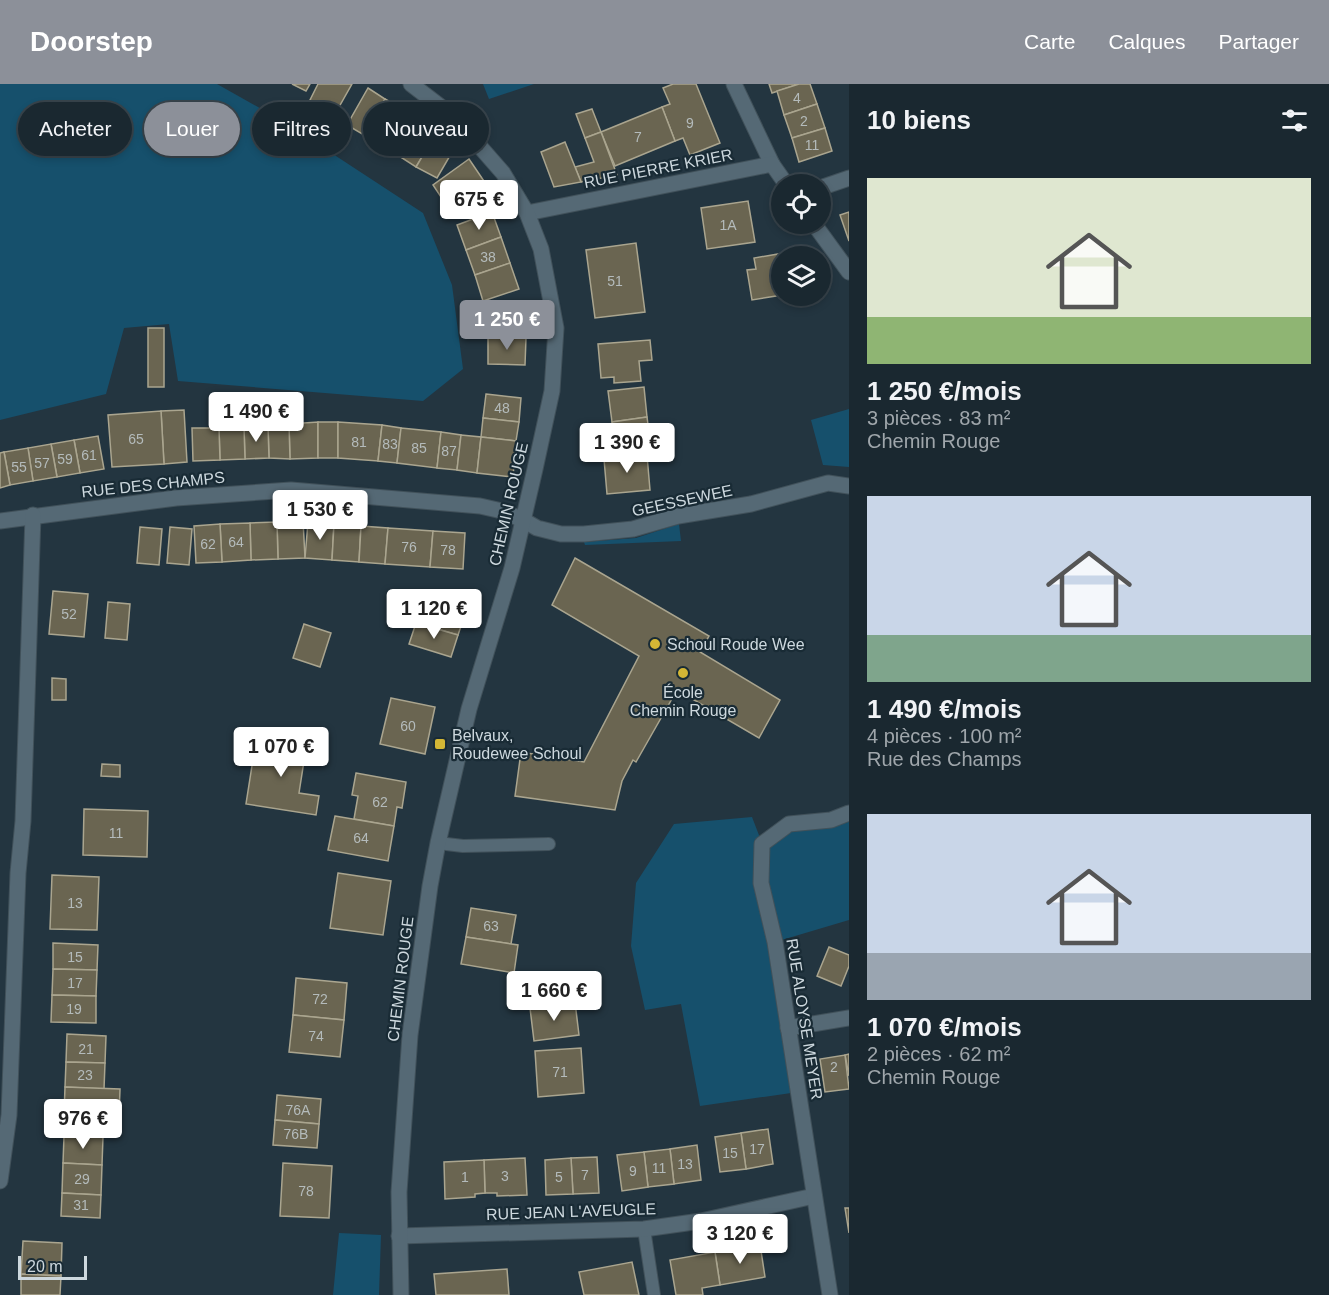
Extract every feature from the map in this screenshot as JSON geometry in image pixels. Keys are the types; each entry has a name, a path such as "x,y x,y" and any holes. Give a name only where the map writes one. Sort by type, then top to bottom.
{"street":[{"name":"CHEMIN ROUGE","path":"401,1295 399,1192 410,1035 438,843 469,709 512,568 523,520 552,391 556,328 541,249 527,213 503,173 454,117 411,84"},
{"path":"734,84 779,174"},
{"name":"RUE PIERRE KRIER","path":"527,213 772,164"},
{"path":"831,184 849,178"},
{"path":"821,234 849,272"},
{"name":"GEESSEWEE","path":"523,520 537,528 561,534 633,529 678,516 751,504 828,483 849,486"},
{"name":"RUE DES CHAMPS","path":"0,521 176,498 291,490 480,506 502,511 523,520"},
{"path":"0,1181 9,1115 18,873 23,821 33,515"},
{"name":"RUE ALOYSE MEYER","path":"830,1295 775,942 760,883 762,844 789,824 831,820 849,813"},
{"path":"788,1028 849,1018"},
{"name":"RUE JEAN L'AVEUGLE","path":"399,1236 644,1229 701,1221 814,1196"}],"lane":[{"path":"438,843 464,846 549,844"},
{"path":"644,1229 654,1295"}],"shaded area":[{"path":"0,84 217,84 252,104 252,156 336,156 423,213 452,285 463,369 423,401 178,381 169,324 124,328 106,394 0,420"},
{"path":"483,84 534,84 489,99"},
{"path":"849,409 849,467 823,465 811,420"},
{"path":"679,524 681,541 585,545 584,542 636,538"},
{"path":"849,813 849,920 775,942 798,1092 700,1106 681,1004 645,1010 631,946 636,883 674,824 752,817 762,843 789,824"},
{"path":"339,1233 381,1235 379,1295 333,1295"}],"building":[{"path":"292,84 310,84 306,91"},
{"path":"318,84 352,84 342,102 310,100"},
{"path":"673,84 696,84 720,143 690,155 683,138 675,141 662,107 670,104 663,88"},
{"path":"769,84 799,84 772,93"},
{"path":"799,84 810,84 817,104 784,115 777,91"},
{"path":"368,88 385,99 383,102 363,102 363,134 351,127 351,118"},
{"path":"817,104 825,128 792,138 784,115"},
{"path":"662,107 675,141 615,166 601,132"},
{"path":"592,109 601,132 585,138 576,114"},
{"path":"825,128 832,151 799,162 792,138"},
{"path":"601,132 617,175 581,182 575,167 594,162 585,138"},
{"path":"565,142 581,182 554,187 541,152"},
{"path":"399,156 423,156 416,167"},
{"path":"423,156 450,156 437,178 416,167"},
{"path":"469,159 488,187 451,212 433,185"},
{"path":"748,201 755,242 707,249 701,208"},
{"path":"492,212 501,237 466,250 457,225"},
{"path":"849,212 849,241 840,215"},
{"path":"501,237 510,263 475,275 466,250"},
{"path":"636,243 645,312 595,318 586,250"},
{"path":"771,255 771,297 752,300 747,270 756,269 754,258"},
{"path":"510,263 519,289 483,301 475,275"},
{"path":"489,310 526,310 526,338 488,337"},
{"path":"148,328 164,328 164,387 148,387"},
{"path":"488,337 526,338 525,365 488,364"},
{"path":"650,340 652,360 639,361 641,381 614,383 614,377 601,378 598,344"},
{"path":"644,387 647,417 612,422 608,391"},
{"path":"486,394 521,398 519,422 483,418"},
{"path":"184,410 187,462 164,464 161,411"},
{"path":"161,411 164,464 112,467 108,415"},
{"path":"647,417 651,447 616,452 612,422"},
{"path":"483,418 519,422 516,441 481,437"},
{"path":"318,422 318,458 290,459 289,424"},
{"path":"318,422 338,422 338,458 318,458"},
{"path":"338,422 382,425 378,461 338,458"},
{"path":"289,424 290,459 269,458 268,426"},
{"path":"382,425 401,428 397,463 378,461"},
{"path":"268,426 269,458 245,459 244,427"},
{"path":"244,427 245,459 220,460 219,428"},
{"path":"192,428 219,428 220,460 193,461"},
{"path":"401,428 441,432 437,468 397,463"},
{"path":"441,432 461,435 457,470 437,468"},
{"path":"461,435 481,437 477,473 457,470"},
{"path":"98,436 104,469 80,473 74,440"},
{"path":"481,437 516,441 513,477 477,473"},
{"path":"74,440 80,473 57,477 51,444"},
{"path":"51,444 57,477 33,481 28,448"},
{"path":"28,448 33,481 10,485 4,452"},
{"path":"4,452 10,485 0,488 0,453"},
{"path":"647,455 650,490 607,494 604,459"},
{"path":"303,520 305,558 278,559 277,522"},
{"path":"277,522 278,559 251,560 250,523"},
{"path":"308,522 334,524 332,560 305,558"},
{"path":"250,523 251,560 222,562 220,524"},
{"path":"220,524 222,562 196,563 194,526"},
{"path":"334,524 361,526 359,562 332,560"},
{"path":"361,526 388,528 385,564 359,562"},
{"path":"140,527 162,529 159,565 137,563"},
{"path":"170,527 192,529 189,565 167,563"},
{"path":"388,528 433,531 430,567 385,564"},
{"path":"433,531 465,533 463,569 430,567"},
{"name":"École Chemin Rouge","path":"575,558 709,636 700,652 780,700 759,738 677,690 636,762 633,760 622,781 615,810 515,796 521,752 584,762 639,656 552,605"},
{"path":"53,591 88,594 84,637 49,634"},
{"path":"432,598 467,608 458,635 424,625"},
{"path":"108,602 130,604 127,640 105,638"},
{"path":"416,623 458,635 451,657 409,644"},
{"path":"304,624 331,633 320,667 293,658"},
{"path":"52,678 66,679 66,700 52,700"},
{"path":"391,698 435,707 425,754 380,744"},
{"path":"256,740 320,750 318,764 304,761 299,793 319,796 316,815 246,804"},
{"path":"102,764 120,765 120,777 101,776"},
{"path":"356,773 406,782 402,808 397,807 394,826 354,819 358,796 352,795"},
{"path":"84,809 148,811 147,857 83,855"},
{"path":"335,816 394,826 388,861 328,850"},
{"path":"338,873 391,881 383,935 330,928"},
{"path":"52,875 99,877 97,930 50,929"},
{"path":"471,908 516,915 511,944 466,937"},
{"path":"466,937 518,945 514,973 461,964"},
{"path":"53,943 98,945 97,970 53,969"},
{"path":"829,947 849,955 849,966 841,986 817,976"},
{"path":"53,969 97,970 96,996 52,995"},
{"path":"296,978 347,983 344,1020 293,1015"},
{"path":"52,995 96,996 96,1023 51,1022"},
{"path":"575,1002 579,1035 534,1041 530,1008"},
{"path":"293,1015 344,1020 340,1057 289,1052"},
{"path":"67,1034 106,1036 105,1063 66,1062"},
{"path":"581,1048 584,1093 538,1097 535,1051"},
{"path":"849,1054 849,1076 845,1055"},
{"path":"845,1055 849,1089 825,1092 820,1059"},
{"path":"66,1062 105,1063 104,1089 65,1087"},
{"path":"65,1087 120,1089 119,1117 64,1115"},
{"path":"277,1095 321,1099 319,1124 275,1120"},
{"path":"275,1120 319,1124 317,1148 273,1145"},
{"path":"768,1129 773,1164 746,1169 741,1133"},
{"path":"741,1133 746,1169 720,1172 715,1137"},
{"path":"64,1136 103,1137 102,1165 63,1163"},
{"path":"697,1145 701,1180 674,1184 670,1149"},
{"path":"670,1149 674,1184 648,1187 644,1152"},
{"path":"644,1152 648,1187 622,1191 617,1155"},
{"path":"597,1157 599,1193 573,1194 571,1158"},
{"path":"525,1158 527,1195 497,1196 497,1193 485,1193 484,1160"},
{"path":"571,1158 573,1194 546,1195 545,1160"},
{"path":"484,1160 485,1193 475,1194 475,1197 445,1199 444,1162"},
{"path":"63,1163 102,1165 101,1195 62,1193"},
{"path":"283,1163 332,1166 329,1218 280,1216"},
{"path":"62,1193 101,1195 100,1218 61,1216"},
{"path":"845,1208 849,1208 849,1233"},
{"path":"23,1241 62,1243 61,1276 21,1274"},
{"path":"760,1244 765,1277 720,1285 715,1252"},
{"path":"715,1252 720,1285 702,1288 703,1295 676,1295 670,1260"},
{"path":"632,1262 639,1295 584,1295 579,1272"},
{"path":"507,1269 509,1295 436,1295 434,1274"},
{"path":"21,1274 61,1276 60,1295 21,1295"}],"place":[{"name":"Schoul Roude Wee","path":"655,644"},
{"name":"École Chemin Rouge","path":"683,673"},
{"name":"Belvaux, Roudewee Schoul","path":"440,744"}]}
